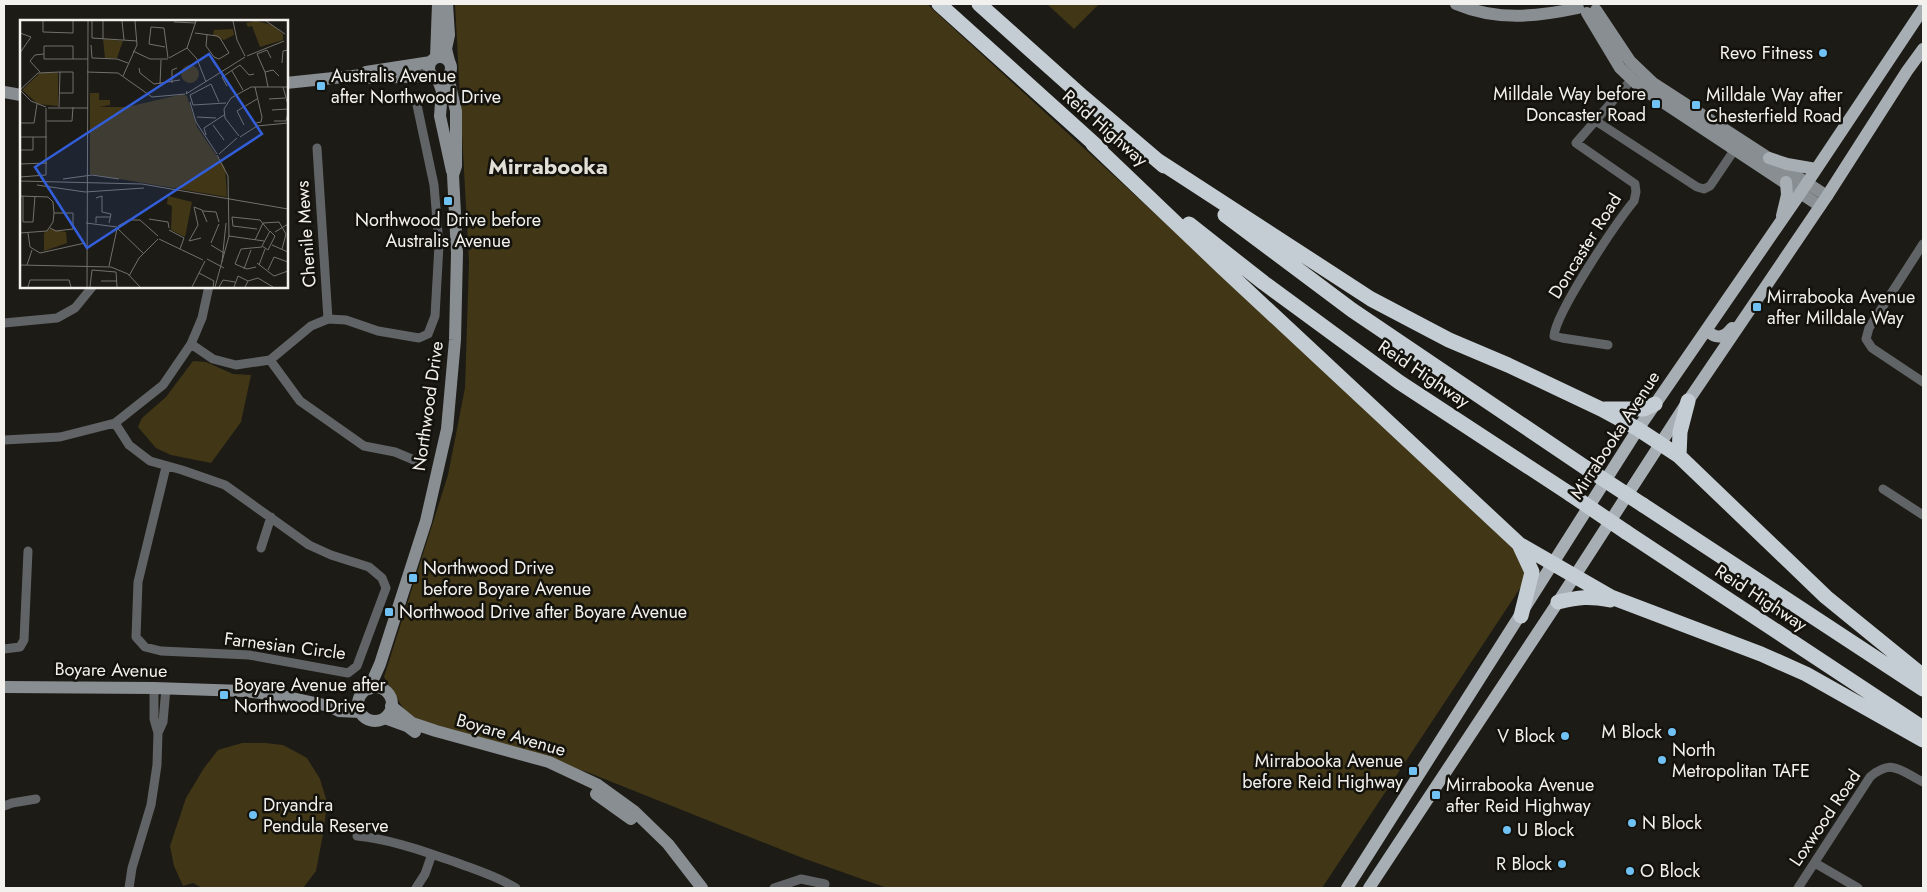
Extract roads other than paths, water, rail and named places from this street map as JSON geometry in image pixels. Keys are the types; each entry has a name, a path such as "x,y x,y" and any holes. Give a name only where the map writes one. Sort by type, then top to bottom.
{"highway":[{"name":"Reid Highway","path":"939,4 1093,144 1181,218 1399,382 1923,728"},
{"name":"Reid Highway","path":"978,4 1157,160 1274,252 1352,310 1586,468 1923,689"},
{"path":"1093,144 1519,544 1612,597 1760,654 1806,674 1923,740"},
{"path":"1157,160 1371,299 1407,319 1601,409 1660,443 1679,456 1826,597 1923,676"},
{"path":"1679,456 1680,432 1688,401"},
{"path":"1601,409 1644,409 1655,404"},
{"path":"1519,544 1532,572 1521,616"},
{"path":"1558,602 1577,597 1591,596 1631,605"}],"main road":[{"name":"Mirrabooka Avenue","path":"1347,888 1638,429 1779,225 1923,9"},
{"path":"1899,47 1905,57 1907,71"},
{"path":"1369,888 1558,602 1660,443 1824,201 1923,49"},
{"path":"1769,158 1787,164 1816,169"},
{"path":"1779,225 1787,196 1786,182"},
{"path":"1706,330 1716,337 1724,337 1759,296"}],"street":[{"path":"438,4 433,60 429,69 439,77"},
{"path":"288,83 362,75 370,78 439,77 452,71 446,49 450,35 447,4"},
{"path":"1456,4 1481,12 1513,12 1559,4"},
{"path":"1483,4 1527,17 1587,8"},
{"path":"1587,8 1620,68 1640,86 1786,182 1804,188"},
{"path":"1587,8 1630,61 1653,83 1769,158 1804,188 1824,201"},
{"path":"362,75 368,71 443,57 449,61"},
{"name":"Northwood Drive","path":"369,689 380,664 426,521 446,428 455,340 457,253 453,175 449,164 440,116 442,91 439,77"},
{"name":"Doncaster Road","path":"1608,345 1578,342 1554,336 1555,328 1571,296 1634,201 1635,184 1576,143 1632,79"},
{"path":"4,92 20,95"},
{"path":"191,344 214,359 236,365 270,360 311,326 328,319 346,320 378,331 419,338 428,334 434,324 439,245 434,185 417,105"},
{"path":"1596,121 1697,187 1704,189 1710,186 1735,149"},
{"name":"Chenile Mews","path":"317,148 328,319"},
{"path":"1923,244 1869,328 1866,339 1872,348 1923,382"},
{"path":"4,322 57,318 75,308 91,288"},
{"path":"4,440 60,437 115,423 163,385 191,344 202,318 209,288"},
{"path":"270,360 300,401 364,446 395,452 414,460"},
{"name":"Farnesian Circle","path":"115,423 129,445 150,461 225,485 310,545 331,555 369,567 382,578 386,588 357,666 348,673 249,654 161,651 145,648 136,637 138,582 166,467"},
{"path":"1883,488 1923,515"},
{"path":"261,548 271,517"},
{"path":"4,649 20,647 24,640 28,551"},
{"name":"Northwood Drive","path":"380,664 383,690"},
{"name":"Boyare Avenue","path":"6,686 244,691 278,695 329,706 339,711 360,706"},
{"path":"374,687 383,690 390,696 391,706 389,713 384,718 370,720 360,706 364,691 369,689 374,687"},
{"path":"129,888 132,868 151,806 157,765 158,733 154,719 160,688"},
{"name":"Boyare Avenue","path":"391,706 412,722 436,731 549,762 598,785 634,811 668,844 702,888"},
{"name":"Boyare Avenue","path":"384,718 440,741 540,767 588,789 625,814 646,833 676,866 692,888"},
{"name":"Loxwood Road","path":"1798,888 1870,777 1880,768 1887,766 1895,768 1923,782"},
{"path":"4,806 12,802 36,799"},
{"path":"357,836 376,838 432,854 500,878 516,888"},
{"path":"416,888 425,874 432,854"},
{"path":"1814,863 1858,888"},
{"path":"774,888 802,879 825,884"}],"place":[{"name":"Revo Fitness","path":"1823,53"},
{"name":"Australis Avenue after Northwood Drive","path":"321,86"},
{"name":"Milldale Way before Doncaster Road","path":"1656,104"},
{"name":"Milldale Way after Chesterfield Road","path":"1696,105"},
{"name":"Northwood Drive before Australis Avenue","path":"448,201"},
{"name":"Mirrabooka Avenue after Milldale Way","path":"1757,307"},
{"name":"Northwood Drive before Boyare Avenue","path":"413,578"},
{"name":"Northwood Drive after Boyare Avenue","path":"389,612"},
{"name":"Boyare Avenue after Northwood Drive","path":"224,695"},
{"name":"M Block","path":"1672,732"},
{"name":"V Block","path":"1565,736"},
{"name":"North Metropolitan TAFE","path":"1662,760"},
{"name":"Mirrabooka Avenue before Reid Highway","path":"1413,771"},
{"name":"Mirrabooka Avenue after Reid Highway","path":"1436,795"},
{"name":"Dryandra Pendula Reserve","path":"253,815"},
{"name":"N Block","path":"1632,823"},
{"name":"U Block","path":"1507,830"},
{"name":"R Block","path":"1562,864"},
{"name":"O Block","path":"1630,871"}],"district":[{"name":"Mirrabooka","path":"548,166"}]}
